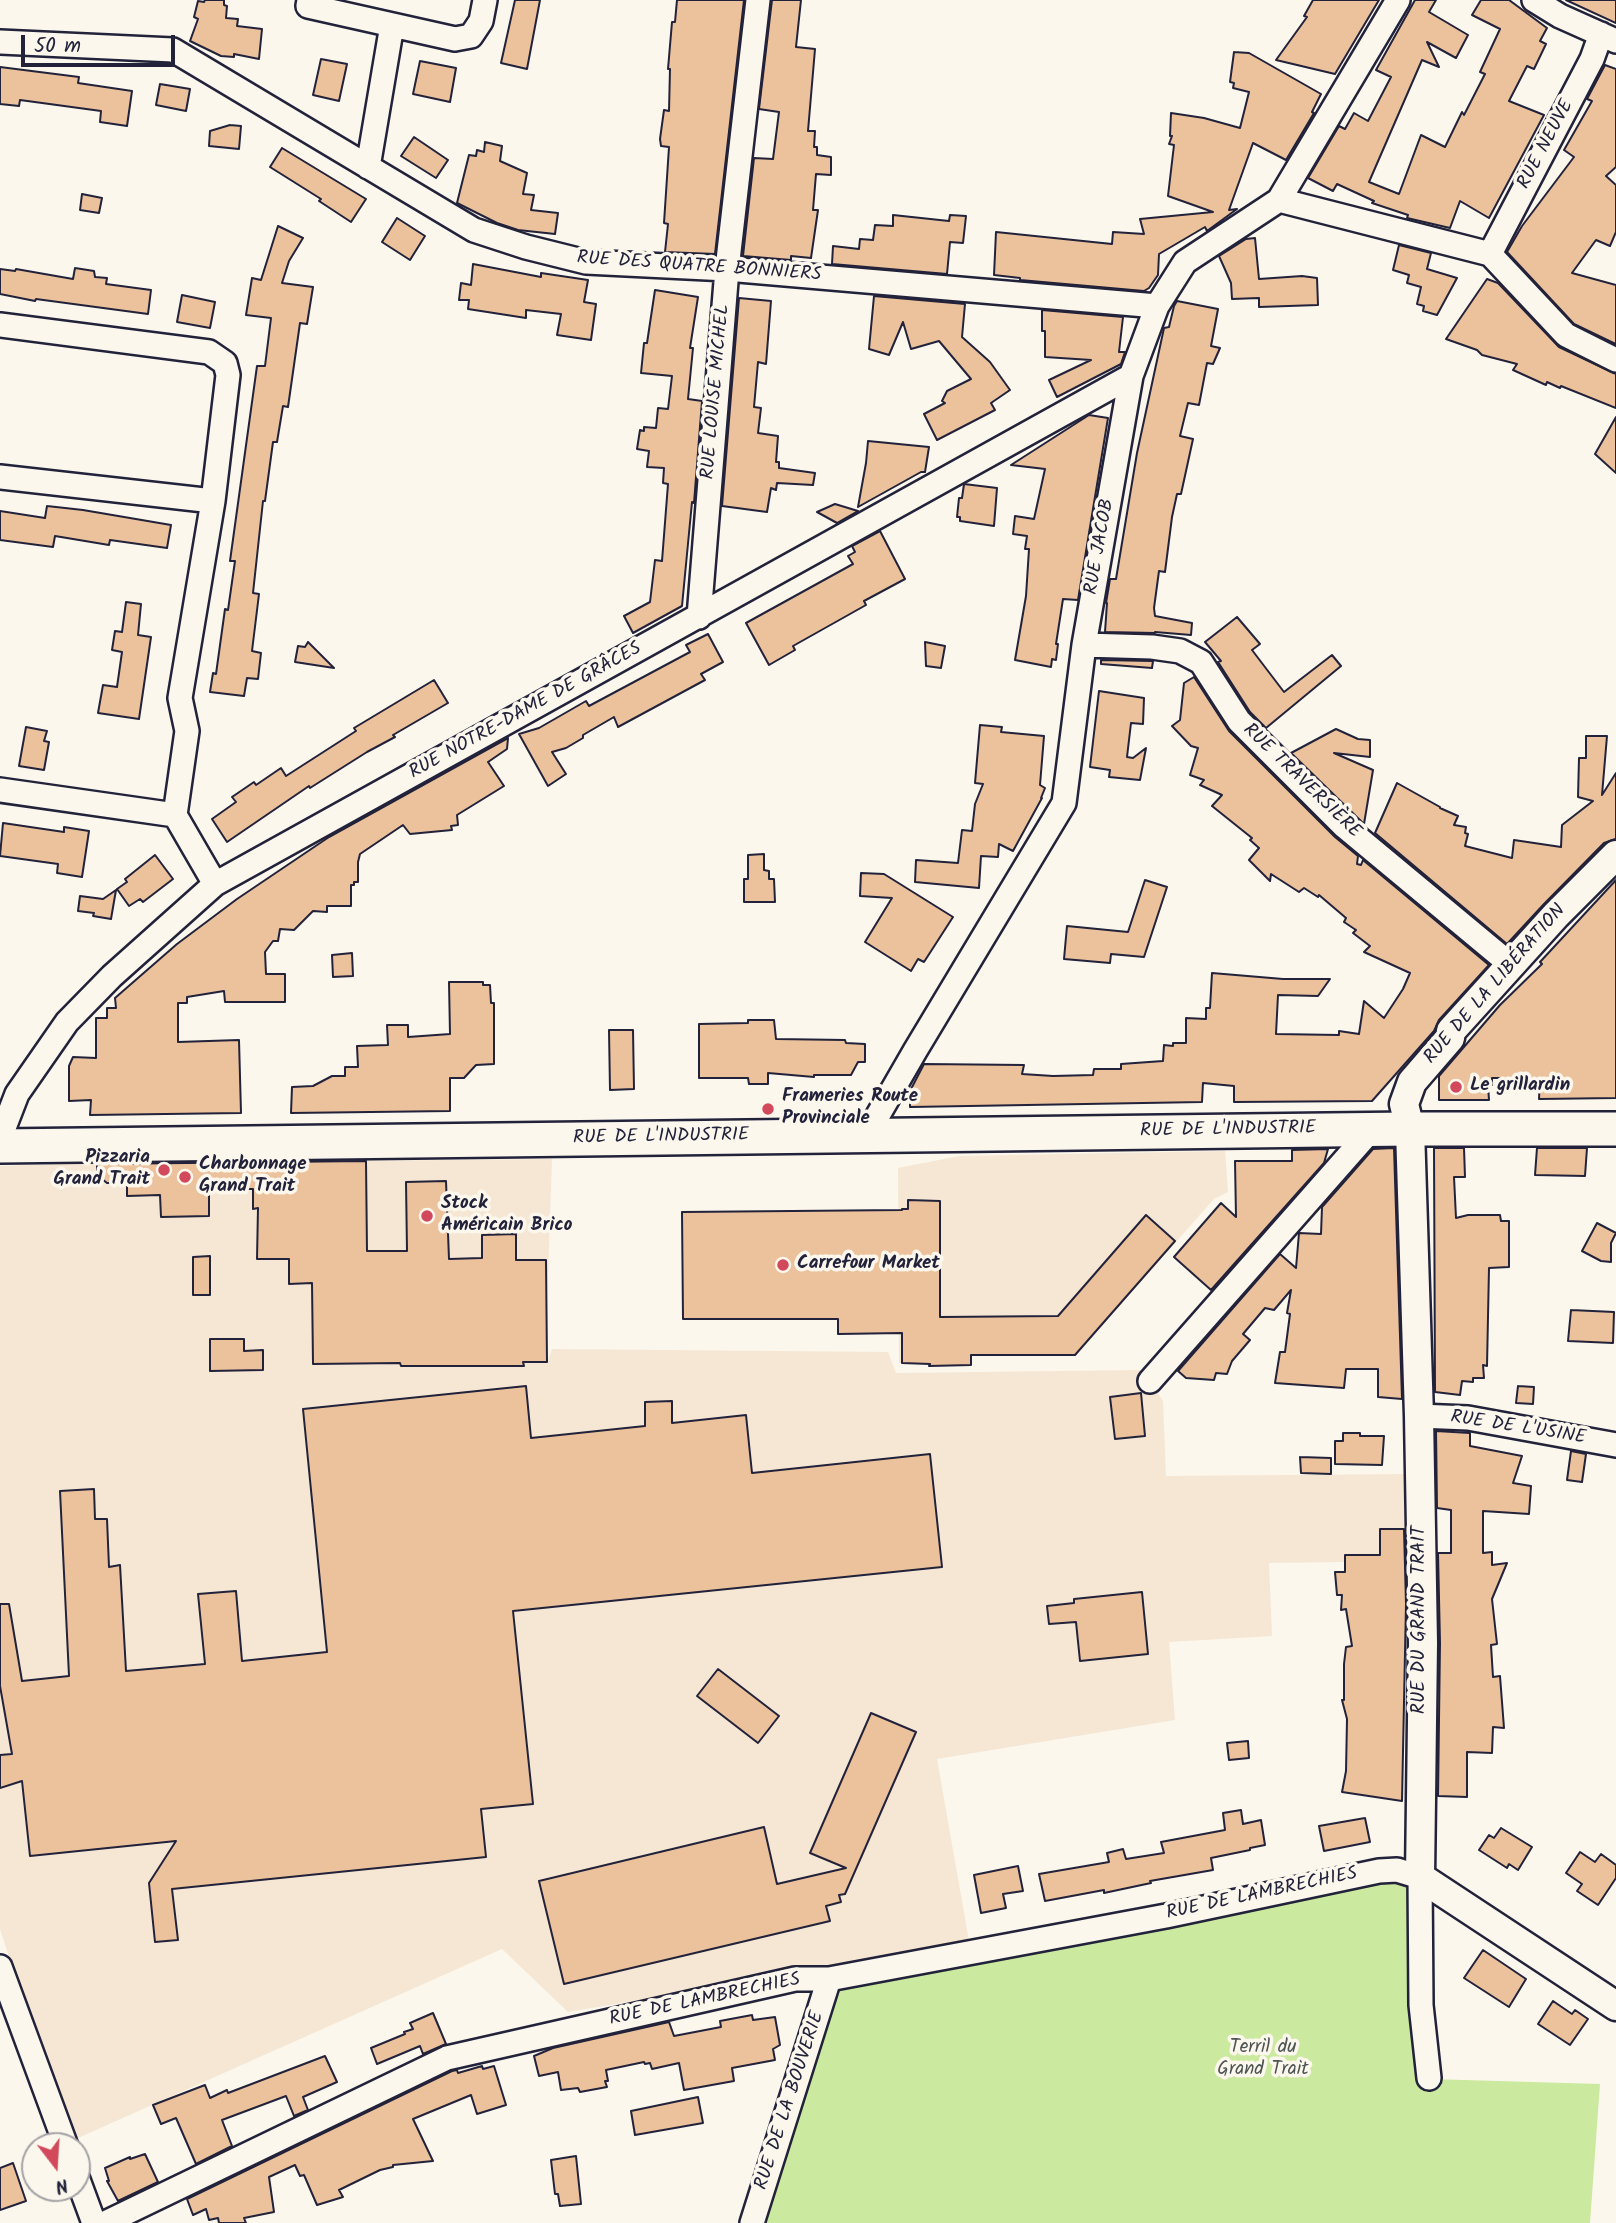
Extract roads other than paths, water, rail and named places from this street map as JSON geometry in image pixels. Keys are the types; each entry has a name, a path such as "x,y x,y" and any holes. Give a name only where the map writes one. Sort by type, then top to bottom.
{"main road":[{"name":"RUE DE L'INDUSTRIE","path":"0,1146 1372,1129 1616,1129"}],"street":[{"path":"309,0 308,6 455,39 471,36 481,21 485,0"},
{"name":"RUE LOUISE MICHEL","path":"699,617 727,269 758,0"},
{"name":"RUE JACOB","path":"866,1136 1064,803 1084,645 1131,376 1157,306 1185,262 1279,200 1398,0"},
{"path":"1534,0 1560,16 1609,37"},
{"path":"368,167 391,25"},
{"name":"RUE NEUVE","path":"1490,254 1592,59 1609,37"},
{"name":"RUE DES QUATRE BONNIERS","path":"0,42 173,50 474,230 586,262 727,269 1157,306"},
{"path":"1279,200 1490,254 1566,335 1616,360"},
{"path":"0,326 209,352 225,363 228,375 213,501 180,698 187,731 175,815 215,884"},
{"name":"RUE NOTRE-DAME DE GRÂCES","path":"0,1139 17,1094 68,1022 112,976 215,884 1131,376"},
{"path":"0,477 213,501"},
{"name":"RUE TRAVERSIÈRE","path":"1084,645 1152,647 1180,651 1201,662 1239,722 1345,827 1511,965"},
{"path":"0,790 175,815"},
{"name":"RUE DE LA LIBÉRATION","path":"1410,1129 1404,1104 1412,1082 1450,1038 1451,1031 1556,915 1616,855"},
{"path":"1150,1381 1372,1129"},
{"name":"RUE DU GRAND TRAIT","path":"1410,1129 1423,1643 1419,1877"},
{"name":"RUE DE L'USINE","path":"1419,1416 1468,1418 1616,1445"},
{"name":"RUE DE LAMBRECHIES","path":"106,2223 447,2058 795,1979 829,1979 1166,1916 1379,1871 1397,1871 1419,1877"},
{"path":"1419,1877 1616,2006"},
{"path":"1419,1877 1421,2005 1429,2078"},
{"path":"0,1967 60,2132"},
{"name":"RUE DE LA BOUVERIE","path":"752,2223 829,1979"},
{"path":"86,2202 94,2223"}],"place":[{"name":"Le grillardin","path":"1456,1087"},
{"name":"Frameries Route Provinciale","path":"768,1109"},
{"name":"Pizzaria Grand Trait","path":"164,1170"},
{"name":"Charbonnage Grand Trait","path":"185,1177"},
{"name":"Stock Américain Brico","path":"427,1216"},
{"name":"Carrefour Market","path":"783,1265"}],"park label":[{"name":"Terril du Grand Trait","path":"1263,2060"}]}
